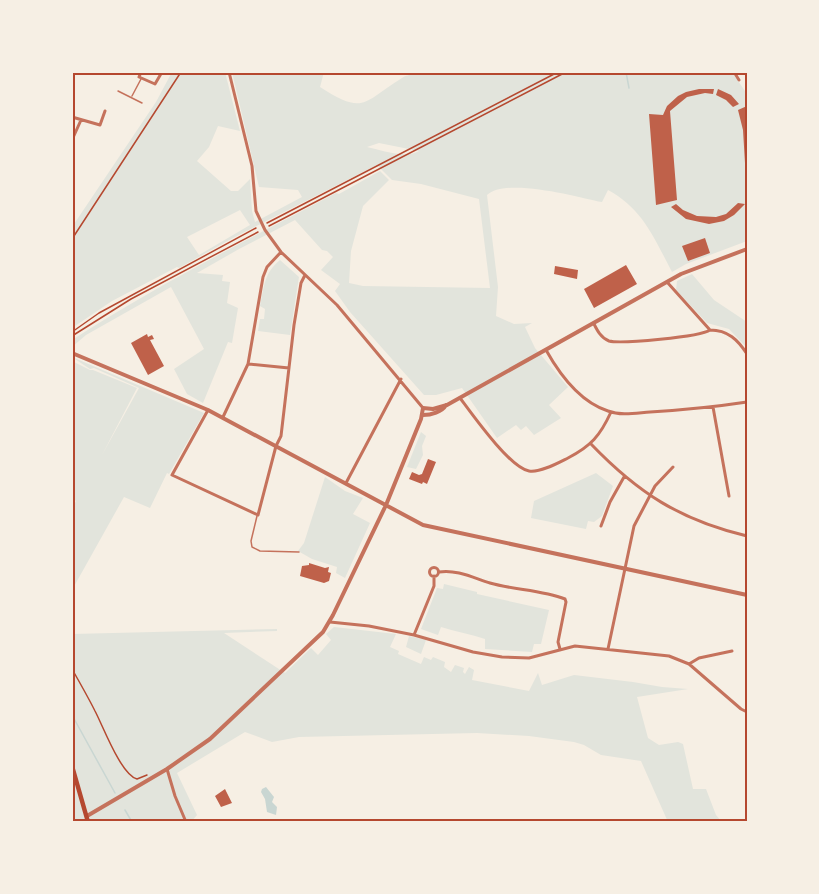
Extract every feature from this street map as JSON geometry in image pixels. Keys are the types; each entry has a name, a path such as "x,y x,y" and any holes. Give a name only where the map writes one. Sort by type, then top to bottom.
{"main road":[{"path":"72,766 87,819"}],"street":[{"path":"141,72 139,77 155,84 162,72"},
{"path":"87,819 197,749 223,728 312,644 330,622 386,504 423,415 423,408 401,379 337,305 281,252 268,236 256,211 252,166 230,72"},
{"path":"734,72 739,80"},
{"path":"72,117 100,125 105,111"},
{"path":"72,140 81,120"},
{"path":"423,408 433,409 447,405 667,282 701,265 747,249"},
{"path":"223,417 248,364 263,277 267,267 281,252"},
{"path":"208,410 171,475 258,515 276,446 281,436 296,313 301,284 305,275"},
{"path":"667,282 710,330"},
{"path":"594,324 600,334 610,341 685,337 704,334 710,330 720,330 739,343 747,354"},
{"path":"546,350 569,384 594,405 611,412 633,413 747,402"},
{"path":"72,353 223,417 423,525 747,595"},
{"path":"248,364 289,368"},
{"path":"346,483 401,379"},
{"path":"460,398 480,426 504,452 528,471 536,471 560,462 591,444 603,429 611,412"},
{"path":"423,415 444,409 447,405"},
{"path":"713,407 729,496"},
{"path":"591,444 624,477 649,496 692,519 747,536"},
{"path":"608,650 634,526 649,496 659,481 673,467"},
{"path":"601,526 610,502 624,477"},
{"path":"435,576 430,575 430,569 435,567 439,572"},
{"path":"414,634 434,586 435,576 445,571 474,577 488,583 565,599 558,642 560,649"},
{"path":"330,622 414,634 473,652 502,657 529,658 575,646 669,656 689,664 747,712"},
{"path":"689,664 699,658 732,651"},
{"path":"167,769 186,822"}],"lane":[{"path":"132,97 141,78"},
{"path":"118,91 142,103"},
{"path":"258,515 251,541 252,548 260,551 299,552"}],"path":[{"path":"72,239 181,72"},
{"path":"267,223 558,72"},
{"path":"269,226 566,72"},
{"path":"72,332 99,313 256,228"},
{"path":"72,336 130,299 258,232"},
{"path":"72,669 109,742 130,776 137,779 150,773"}],"shaded area":[{"path":"172,72 225,72 240,131 218,126 209,147 197,161 231,191 238,191 250,179 255,222 302,197 298,190 259,187 232,72 324,72 320,87 335,96 355,103 371,99 414,72 732,72 747,94 747,241 686,264 672,272 639,215 608,190 602,202 526,188 497,190 487,195 498,287 496,316 514,324 532,323 525,327 535,348 568,387 549,405 561,418 534,435 526,426 521,430 516,425 497,438 462,388 436,395 424,395 350,312 335,291 340,284 321,270 333,257 327,251 322,250 295,220 197,273 223,275 222,281 230,282 227,303 238,308 232,343 228,342 203,403 187,394 174,369 204,349 171,287 86,335 72,347 72,340 202,264 380,171 389,180 363,206 351,251 349,283 363,286 490,288 479,199 421,184 392,180 377,165 112,301 72,328 72,227 156,102","holes":["379,143 419,151 401,154 367,147","240,210 250,225 199,255 187,237"]},
{"path":"280,260 299,277 290,335 258,331 260,319 264,319 265,309 260,306 266,281 271,270"},
{"path":"692,274 714,300 747,322 747,348 729,329 707,323 676,290 677,281"},
{"path":"72,357 204,413 169,474 167,473 150,508 124,497 72,590 72,509 76,501 72,497 72,361 90,370 137,388 102,455 139,388 94,368 90,369"},
{"path":"421,432 426,436 422,446 423,455 416,469 407,467"},
{"path":"596,473 613,486 602,516 594,522 588,521 586,529 531,518 534,501"},
{"path":"325,477 345,491 363,498 353,514 370,523 345,578 336,573 337,567 312,559 298,551 304,543"},
{"path":"444,584 549,610 541,644 534,644 532,652 485,649 485,639 480,637 441,627 438,635 421,629 437,588 443,589"},
{"path":"334,627 396,634 390,647 399,651 398,654 421,664 424,657 431,660 433,657 445,662 444,667 451,672 455,665 464,668 465,674 469,667 474,670 472,680 529,691 538,673 542,685 574,675 688,689 637,697 648,738 659,745 678,742 683,744 693,789 706,789 716,815 722,822 668,822 641,761 601,755 574,742 529,736 477,733 299,737 272,742 245,732 177,773 197,815 191,822 75,822 72,806 72,634 277,629 277,631 224,633 285,673 311,648 318,655 331,640 326,634"},
{"path":"409,636 426,640 421,654 406,647"},
{"path":"266,787 274,797 272,802 277,807 276,815 267,812 265,799 261,792"}],"building":[{"path":"699,89 714,89 713,94 705,93 687,97 670,111 677,200 656,205 649,114 663,115 667,106 678,96"},
{"path":"718,89 731,95 739,104 733,107 716,95"},
{"path":"747,106 747,163 745,163 743,130 738,110"},
{"path":"738,203 745,204 734,215 724,221 709,224 686,219 671,207 676,204 697,216 716,217 726,214"},
{"path":"705,238 710,253 688,261 682,246"},
{"path":"626,265 637,284 594,308 584,289"},
{"path":"555,266 578,270 577,279 554,274"},
{"path":"147,334 148,337 152,335 154,339 150,340 164,366 148,375 131,343"},
{"path":"428,459 436,462 427,484 409,479 412,472 422,474"},
{"path":"309,563 329,567 328,572 331,573 329,581 324,583 300,576 302,566 309,565"},
{"path":"225,789 232,803 221,807 215,796"}],"waterway":[{"path":"626,72 629,88"},
{"path":"72,715 115,793"},
{"path":"125,810 132,822"}]}
